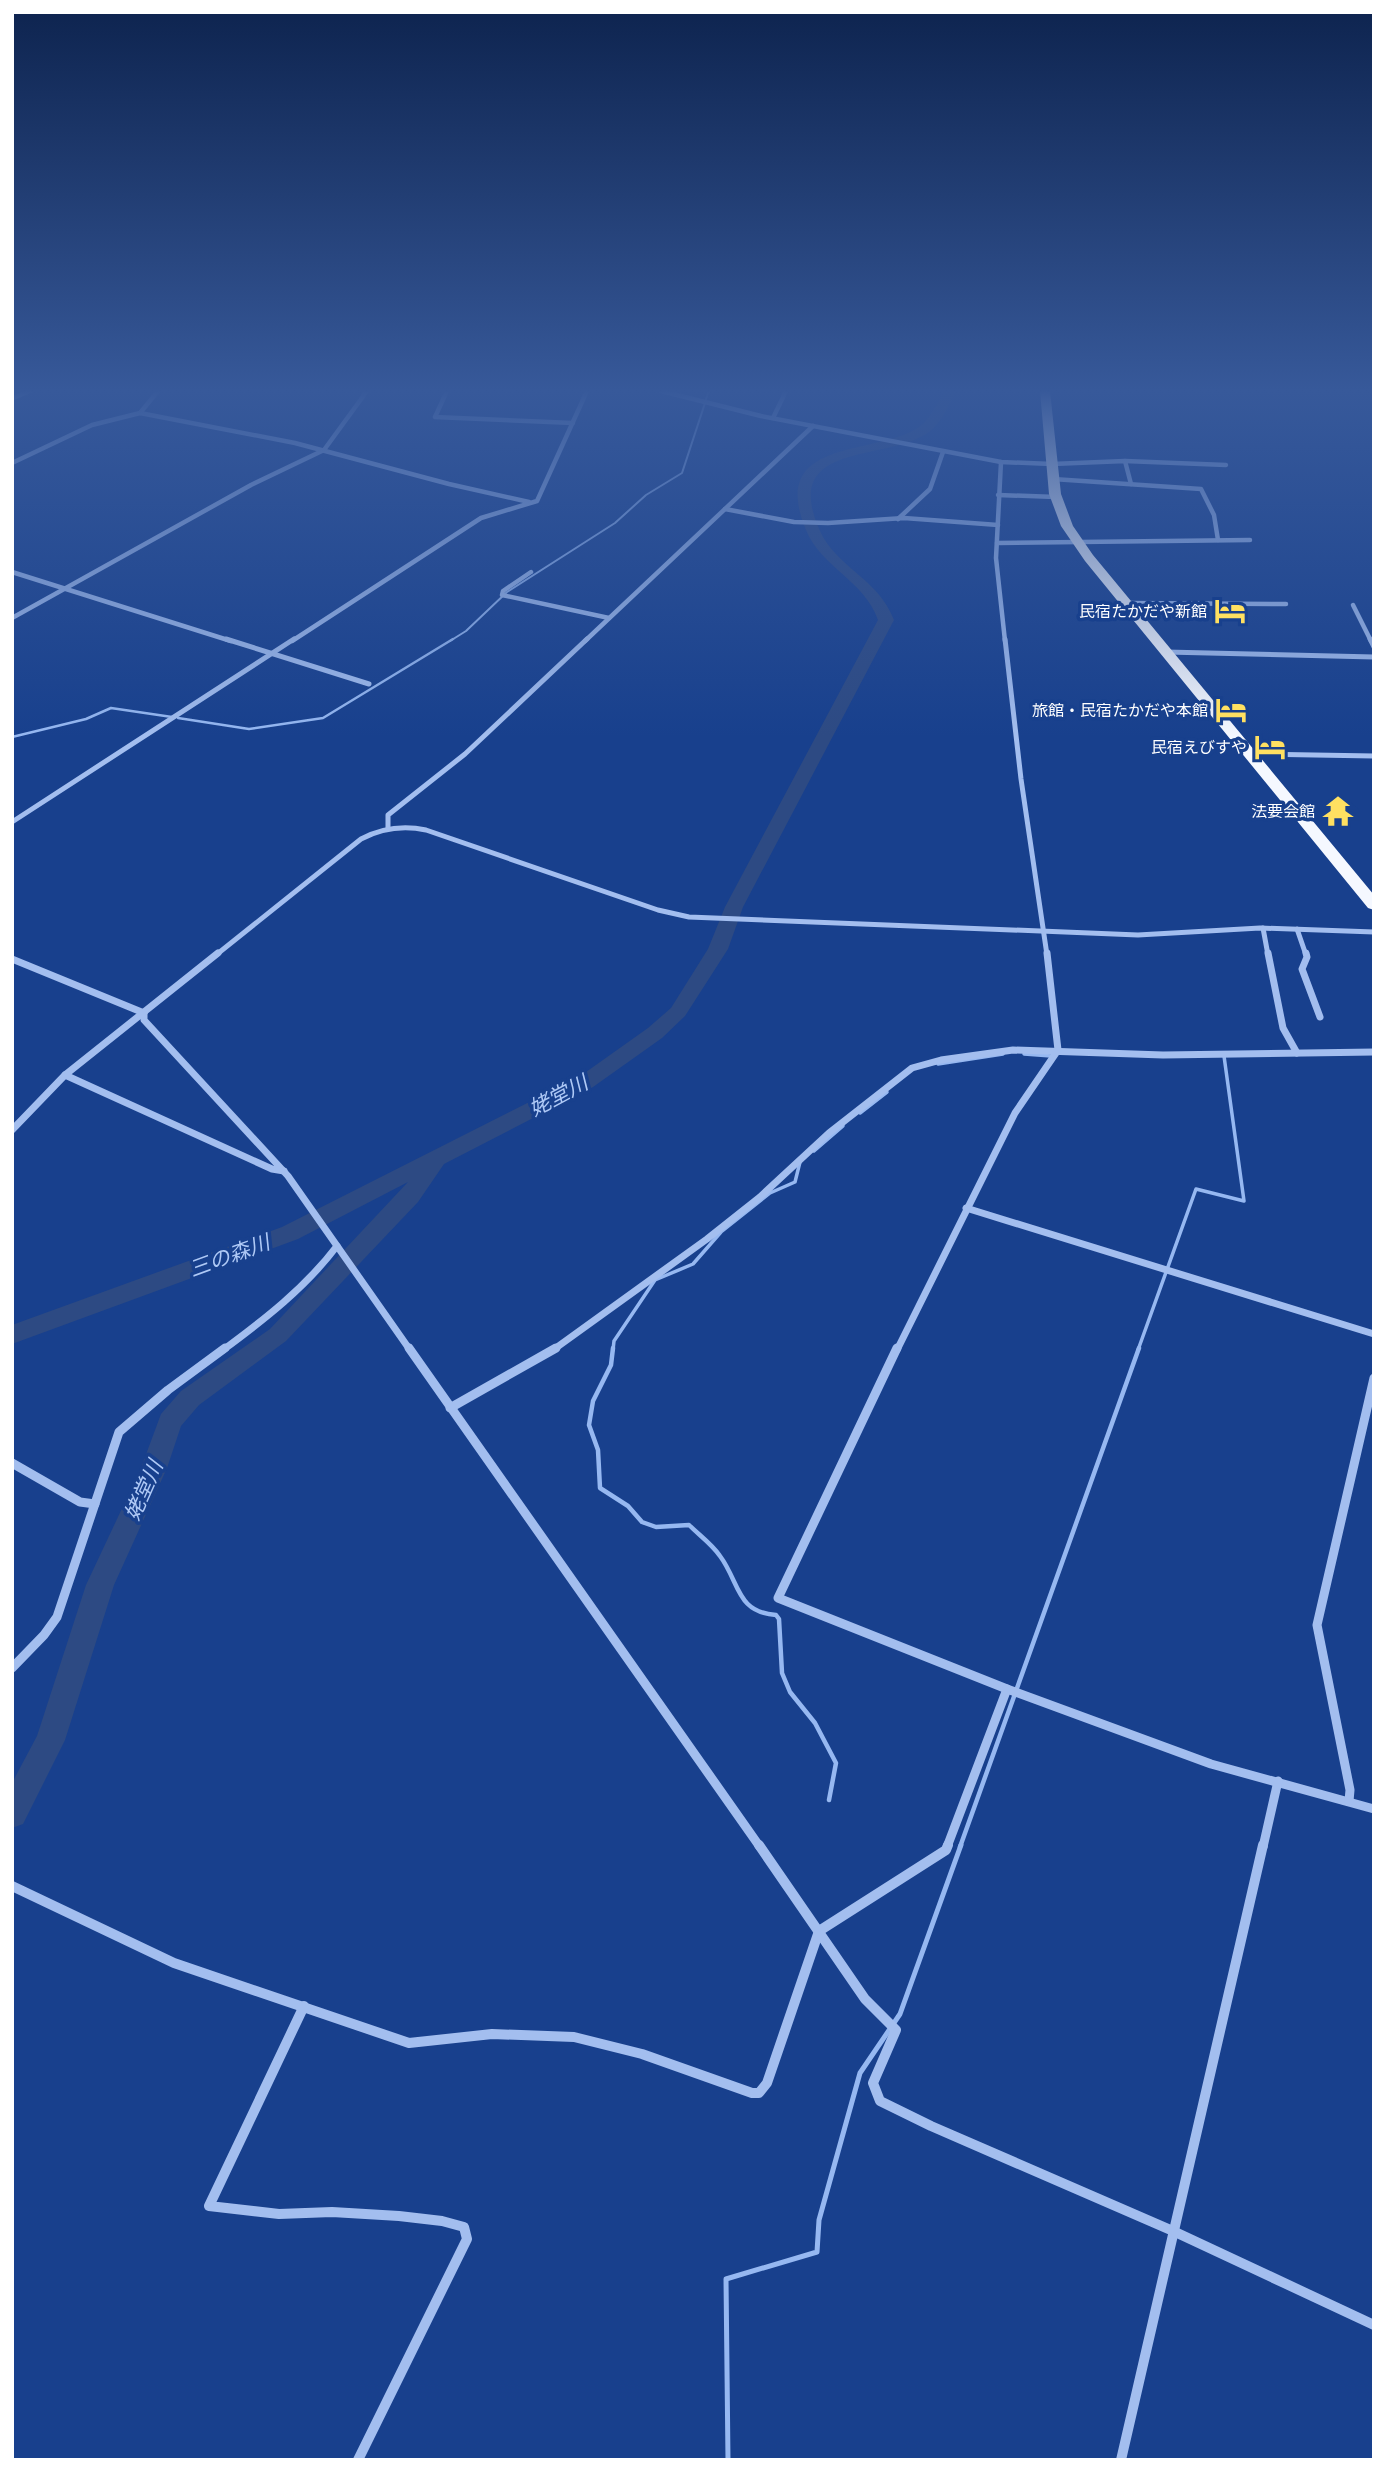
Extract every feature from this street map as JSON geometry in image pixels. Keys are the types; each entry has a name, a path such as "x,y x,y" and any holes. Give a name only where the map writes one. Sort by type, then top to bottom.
{"highway":[{"path":"1060,506 1078,542 1126,603 1374,905"}],"street":[{"path":"12,618 213,506"},
{"path":"12,822 481,518 521,506"},
{"path":"388,828 388,815 465,754 728,506"},
{"path":"898,519 911,506"},
{"path":"998,506 996,558 1021,779 1045,936 1058,1050 1014,1113 778,1596 782,1601 1007,1689 1211,1764 1374,1809"},
{"path":"1210,506 1214,515 1218,540"},
{"path":"725,509 794,522 898,519 998,525"},
{"path":"997,543 1250,540"},
{"path":"12,572 369,684"},
{"path":"531,572 503,591 502,595 609,618"},
{"path":"1126,603 1286,604"},
{"path":"1353,606 1374,647"},
{"path":"1166,652 1373,657"},
{"path":"1249,754 1374,756"},
{"path":"12,1130 65,1075 361,839 400,826 426,830 658,910 689,918 1138,935 1263,928 1374,932"},
{"path":"1263,928 1283,1028 1297,1053"},
{"path":"1297,929 1307,957 1302,969 1320,1017"},
{"path":"12,959 144,1013"},
{"path":"144,1013 144,1020 284,1172 311,1207 865,1999 896,2030 873,2083 880,2101 931,2126 1173,2231 1374,2325"},
{"path":"450,1408 558,1347 707,1239 760,1198 829,1133 907,1071 941,1060 1001,1050 1163,1055 1374,1052"},
{"path":"65,1075 272,1169 284,1172"},
{"path":"966,1208 1374,1334"},
{"path":"12,1668 44,1635 57,1617 119,1432 169,1390 277,1310 339,1249"},
{"path":"1349,1801 1350,1790 1317,1625 1374,1378"},
{"path":"12,1463 80,1502 95,1504"},
{"path":"12,1886 174,1963 409,2043 429,2039 545,2034 574,2037 631,2050 752,2093 759,2093 767,2083 819,1931 946,1850 1007,1689"},
{"path":"1121,2460 1278,1781"},
{"path":"304,2006 209,2206 279,2214 332,2212 442,2221 464,2227 467,2239 358,2460"}],"waterway":[{"path":"450,641 466,631 507,592 615,523 633,506"},
{"name":"姥堂川","path":"12,1335 290,1233 586,1082 655,1033 678,1012 718,949 734,907 886,620 872,593 834,559 813,532 806,506"},
{"path":"178,718 249,729 323,718 453,639"},
{"path":"12,737 86,719 111,708 172,717"},
{"path":"938,1064 1003,1054"},
{"path":"1024,1054 1051,1056"},
{"path":"1138,1350 1196,1189 1244,1201 1224,1056"},
{"path":"860,1113 887,1092"},
{"path":"814,1151 843,1126"},
{"name":"姥堂川","path":"12,1814 50,1740 100,1585 154,1468 170,1421 190,1398 278,1335 410,1196 434,1162"},
{"path":"613,1350 614,1341 655,1280 693,1264 721,1232 770,1193 795,1182 800,1162"},
{"path":"613,1348 611,1365 593,1401 589,1425 598,1450 600,1488 628,1506 642,1522 656,1527 689,1525 717,1552 746,1602 763,1613 776,1615 779,1619 782,1673 790,1692 815,1723 836,1763 829,1800"},
{"path":"960,1847 1139,1348"},
{"path":"728,2460 726,2279 817,2252 819,2220 860,2073 900,2014 961,1845"}],"place":[{"name":"民宿たかだや新館","path":"1230,611"},
{"name":"旅館・民宿たかだや本館","path":"1231,710"},
{"name":"民宿えびすや","path":"1270,747"},
{"name":"法要会館","path":"1338,811"}],"water label":[{"name":"三の森川","path":"229,1255"}]}
